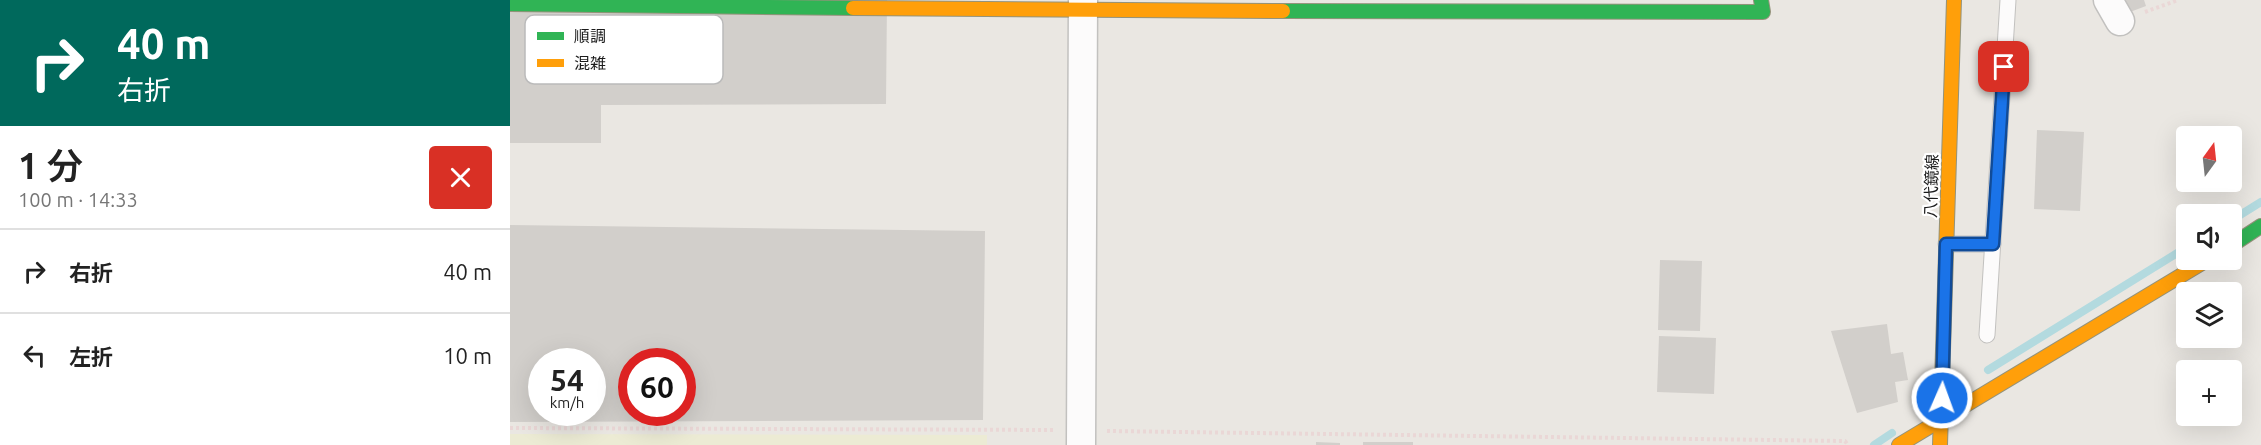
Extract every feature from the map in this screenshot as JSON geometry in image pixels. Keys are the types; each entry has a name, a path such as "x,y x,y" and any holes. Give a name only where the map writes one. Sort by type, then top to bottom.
{"street":[{"path":"510,4 1083,5 1763,12 1761,0"},
{"name":"八代鏡線","path":"1940,445 1954,0"},
{"path":"1082,438 1083,5"},
{"path":"1899,445 2190,270"}],"lane":[{"path":"1987,335 2008,0"},
{"path":"1946,244 1993,244"}],"path":[{"path":"2114,11 2178,0"},
{"path":"510,428 1082,438 1845,441 1848,445"}],"green space":[{"path":"510,434 987,435 987,445 510,445"}],"building":[{"path":"510,0 887,0 886,104 601,105 601,143 510,143"},
{"path":"2125,0 2144,0 2146,6 2130,12"},
{"path":"2037,130 2084,132 2080,211 2034,209"},
{"path":"510,225 985,231 983,420 696,421 696,348 618,348 618,422 606,422 606,348 528,348 528,422 510,422"},
{"path":"1660,260 1702,261 1700,331 1658,330"},
{"path":"1887,324 1891,354 1903,352 1908,380 1895,382 1898,402 1857,413 1831,331"},
{"path":"1659,336 1716,338 1714,394 1657,392"},
{"path":"1316,442 1340,443 1340,445 1316,445"},
{"path":"1363,442 1413,442 1413,445 1363,445"}],"waterway":[{"path":"2242,214 2261,202"},
{"path":"1988,370 2176,254"},
{"path":"1874,445 1892,433"}],"traffic: fast":[{"path":"1283,11 1763,12 1761,0"},
{"path":"510,4 853,8"},
{"path":"2242,238 2261,226"}],"traffic: slow":[{"path":"1940,445 1954,0"},
{"path":"853,8 1283,11"},
{"path":"1899,445 2190,270"}],"route":[{"path":"1942,398 1946,244 1993,244 2004,67"}]}
